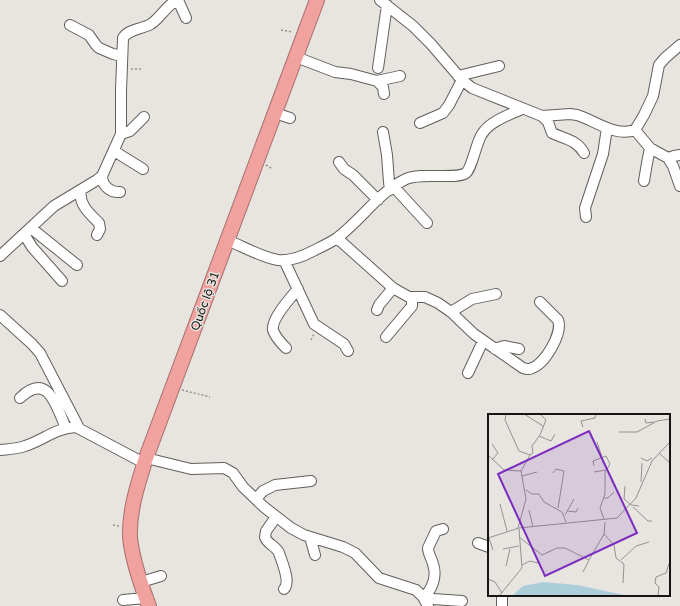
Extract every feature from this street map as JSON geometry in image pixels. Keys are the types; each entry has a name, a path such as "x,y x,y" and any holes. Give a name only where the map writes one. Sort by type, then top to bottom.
{"highway":[{"name":"Quốc lộ 31","path":"148,602 135,564 131,533 131,515 135,494 145,461 317,0"}],"street":[{"path":"0,256 54,206 102,176 121,134 122,41 125,35 150,25 170,4 178,0 186,18"},
{"path":"378,68 384,3"},
{"path":"384,3 413,26 431,44 460,78 472,88 542,116 577,115 622,133 635,130 651,102 659,65 680,45"},
{"path":"70,25 89,35 99,48 122,56"},
{"path":"296,57 335,72 351,74 377,81 400,76"},
{"path":"460,78 499,66"},
{"path":"420,123 443,113 449,105 460,78"},
{"path":"377,81 383,87 384,94"},
{"path":"227,240 270,257 284,260 307,254 337,238 378,200 404,180 415,176 447,176 466,173 482,133 494,123 522,109"},
{"path":"275,113 290,118"},
{"path":"542,116 548,122 552,133 574,141 579,145 584,153"},
{"path":"121,134 130,131 144,117"},
{"path":"586,217 585,208 603,154 607,128"},
{"path":"635,130 650,148 674,165"},
{"path":"383,132 387,155 388,182 392,188 427,223"},
{"path":"644,181 646,163 650,148"},
{"path":"114,151 143,169"},
{"path":"680,155 674,156 674,165 680,186"},
{"path":"339,162 344,169 353,175 378,200"},
{"path":"102,176 103,183 106,186 115,192 120,192"},
{"path":"81,190 80,196 82,202 99,223 100,229 97,235"},
{"path":"27,231 77,265"},
{"path":"27,231 32,247 62,281"},
{"path":"337,238 393,288 412,297 429,298 452,312 483,341 517,365 529,369 537,366 545,358 554,340 559,324 558,320 540,302"},
{"path":"284,260 314,324 344,344 348,351"},
{"path":"377,310 379,305 393,288"},
{"path":"286,348 276,337 272,328 284,305 298,289"},
{"path":"452,312 472,299 496,294"},
{"path":"386,337 412,306 412,297"},
{"path":"0,315 40,353 79,428"},
{"path":"468,373 483,341"},
{"path":"495,349 504,346 519,349"},
{"path":"20,398 38,387 44,388 49,392 66,428"},
{"path":"0,450 15,449 26,446 66,428 79,428 120,451 145,461 191,469 224,468 233,473 243,487 276,517 298,532 348,549 355,553 379,578 416,590 425,600"},
{"path":"256,499 263,491 275,485 311,481"},
{"path":"276,517 266,530 265,537 268,542 278,550 287,581 284,589"},
{"path":"425,600 434,576 434,564 428,548 436,531 443,529"},
{"path":"310,537 315,556"},
{"path":"478,543 488,547"},
{"path":"141,582 161,576"},
{"path":"425,600 433,599 462,601"},
{"path":"123,600 148,602"}],"path":[{"path":"121,68 142,69"},
{"path":"173,387 210,397"}]}
